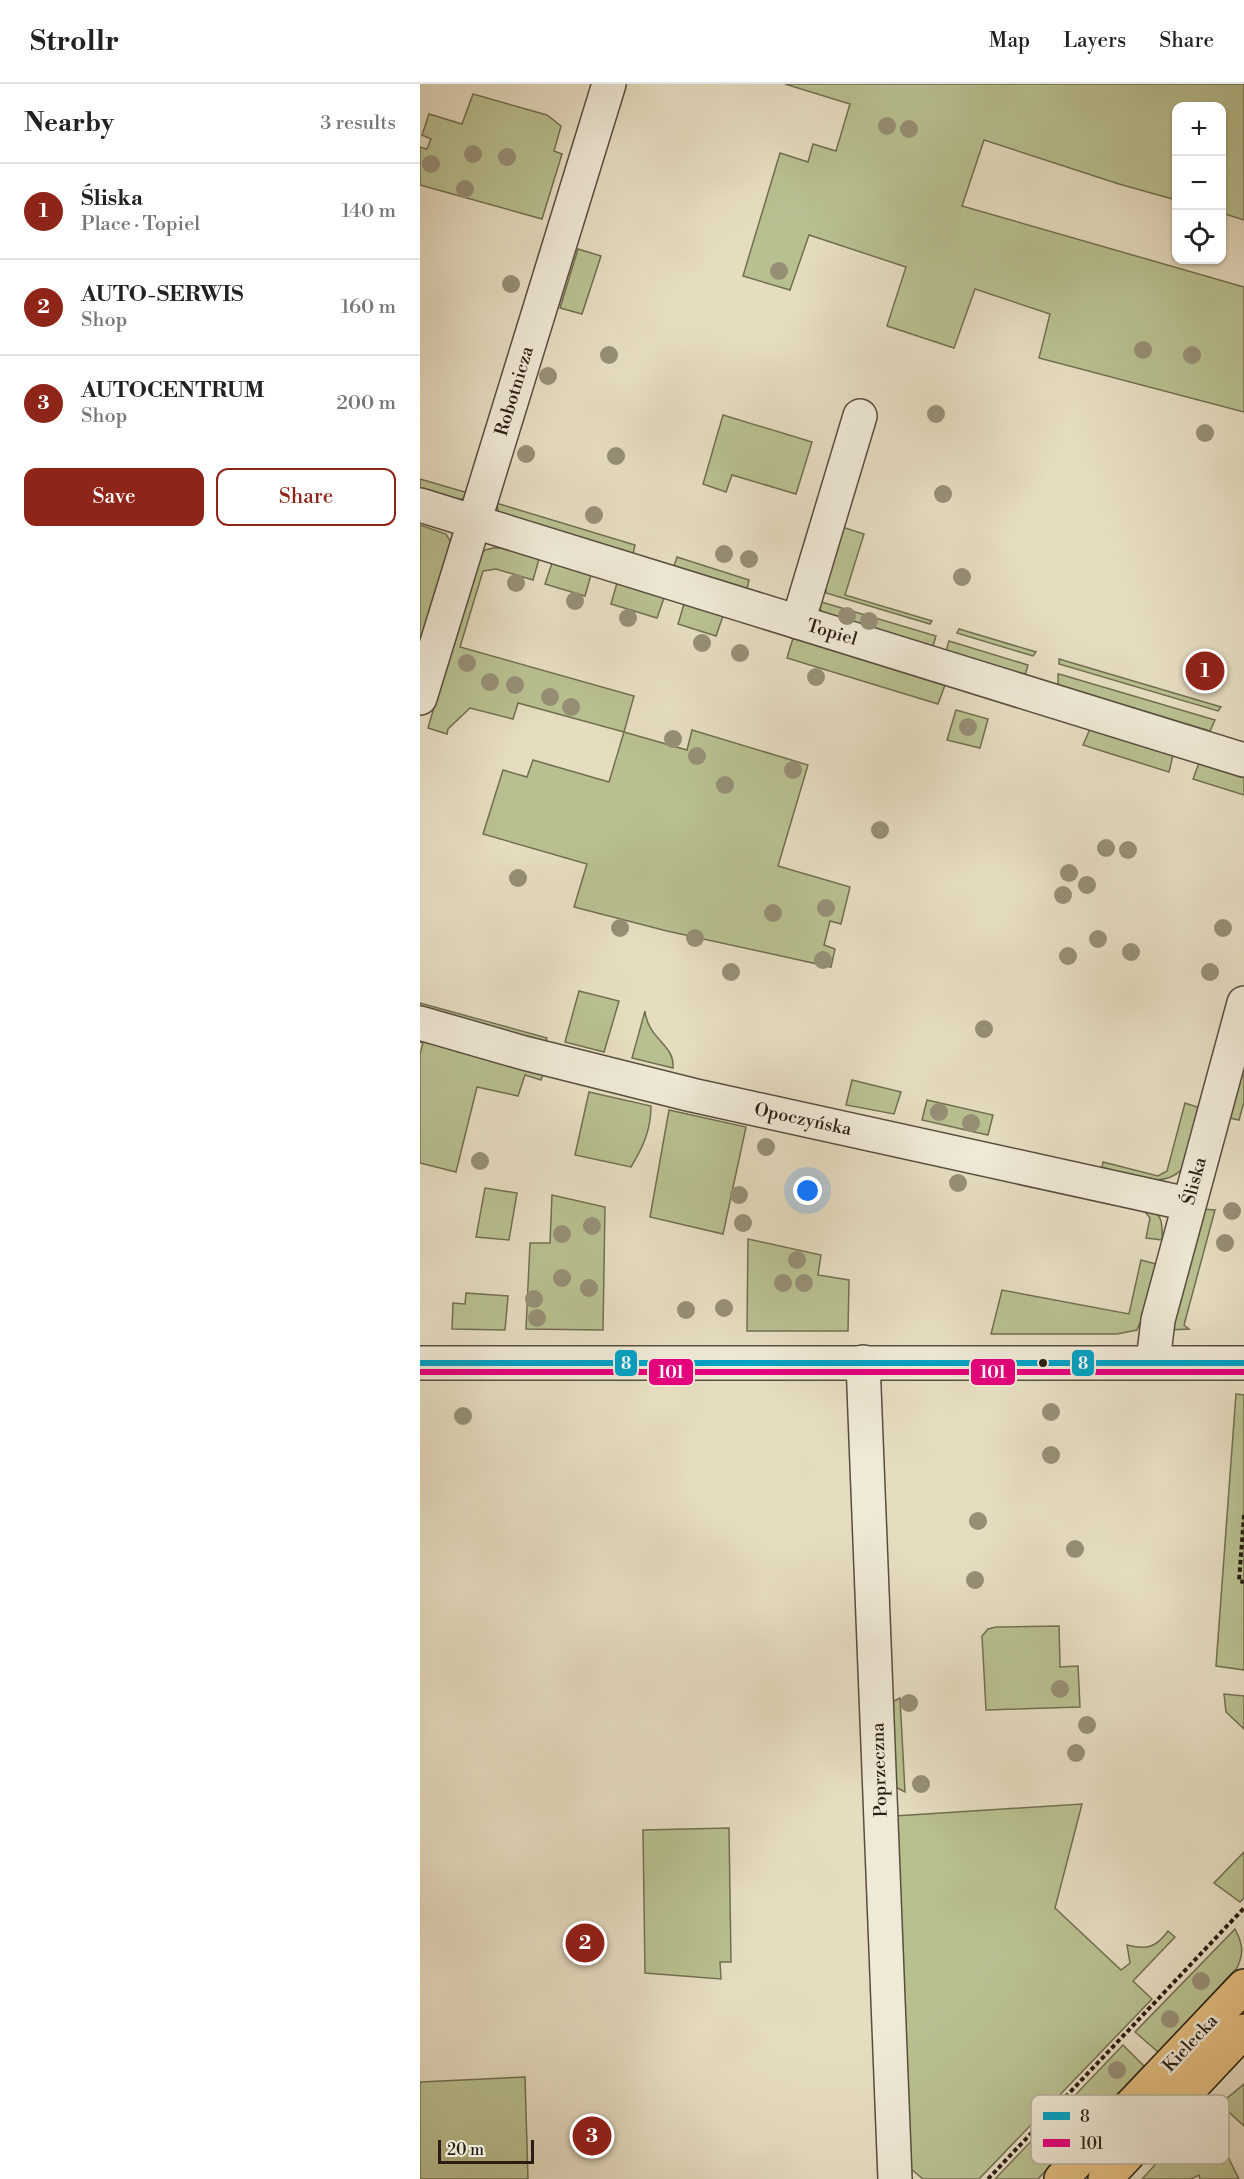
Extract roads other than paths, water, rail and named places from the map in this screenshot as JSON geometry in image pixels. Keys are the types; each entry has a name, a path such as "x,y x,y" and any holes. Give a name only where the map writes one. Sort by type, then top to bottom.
{"main road":[{"name":"Kielecka","path":"1141,2095 1244,1986"},
{"name":"Kielecka","path":"1184,2095 1244,2031"},
{"name":"Kielecka","path":"1061,2179 1075,2164"},
{"name":"Kielecka","path":"1105,2179 1119,2164"}],"street":[{"name":"Robotnicza","path":"420,698 609,84"},
{"path":"798,622 860,416"},
{"name":"Topiel","path":"420,505 1244,760"},
{"name":"Śliska","path":"1153,1362 1158,1320 1244,1002"},
{"name":"Opoczyńska","path":"420,1023 524,1053 692,1095 1188,1204"},
{"path":"420,1362 1244,1363"},
{"name":"Poprzeczna","path":"863,1362 895,2179"}],"place":[{"name":"Śliska","path":"1205,671"},
{"name":"AUTO-SERWIS","path":"585,1943"},
{"name":"AUTOCENTRUM","path":"592,2136"}]}
